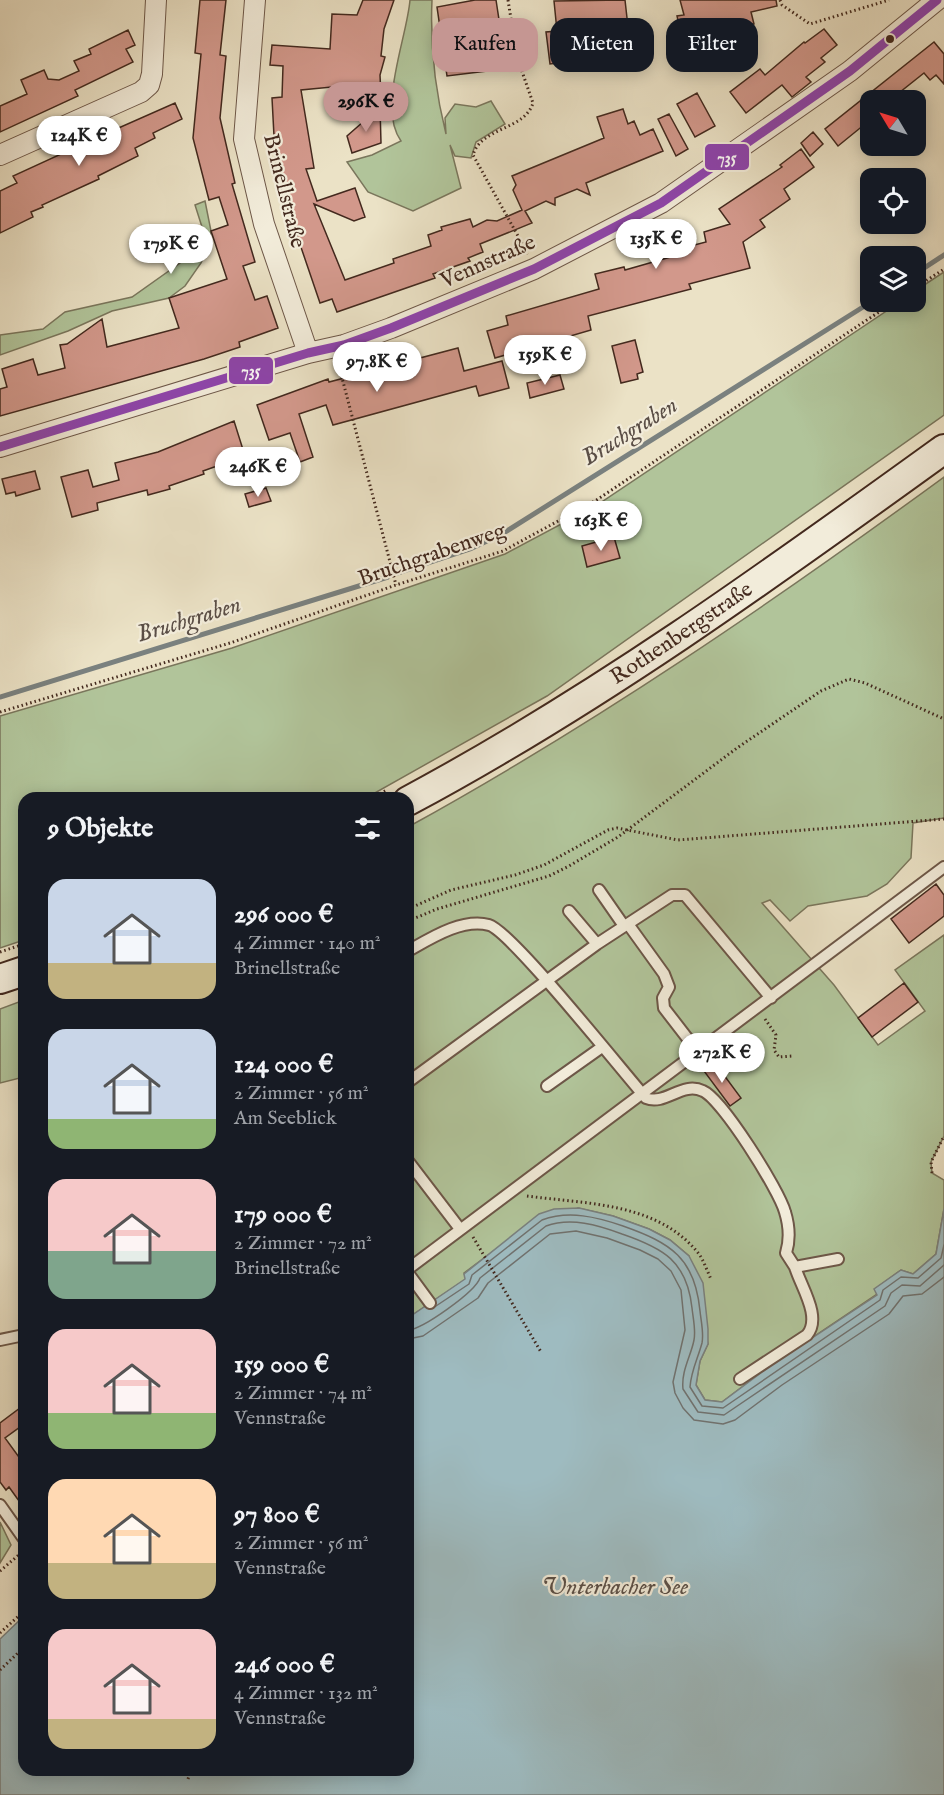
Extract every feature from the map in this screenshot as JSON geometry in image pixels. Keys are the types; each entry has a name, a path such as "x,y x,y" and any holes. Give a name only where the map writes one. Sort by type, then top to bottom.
{"main road":[{"name":"Rothenbergstraße","path":"414,798 552,719 751,589 944,448"},
{"path":"0,979 18,973"}],"street":[{"path":"0,155 141,92 149,85 152,75 156,0"},
{"name":"Brinellstraße","path":"255,0 244,139 264,224 308,353"},
{"name":"Vennstraße","path":"0,447 308,353 344,345 534,269 661,203 850,71 937,0"}],"lane":[{"path":"414,1264 944,867"},
{"path":"599,890 664,974 669,987 663,998 664,1008 698,1052"},
{"path":"414,1078 597,944 672,895 685,895 771,998"},
{"path":"569,911 597,944"},
{"path":"414,947 462,925 492,926 546,981 641,1093 653,1101 692,1088 701,1089 715,1101 757,1158 774,1186 785,1212 789,1242 786,1253 795,1267 814,1317 812,1329 807,1335 740,1379"},
{"path":"547,1086 602,1047"},
{"path":"414,1168 463,1227"},
{"path":"795,1267 838,1259"},
{"path":"414,1281 430,1303"},
{"path":"0,1340 18,1336"},
{"path":"0,1505 18,1530"}],"path":[{"path":"508,0 516,57 533,103 529,110 516,121 478,144 473,155 525,247 534,269"},
{"path":"780,0 782,5 810,24 889,0"},
{"path":"926,281 944,269"},
{"name":"Bruchgrabenweg","path":"0,712 230,643 396,585 503,551 595,501 879,312"},
{"path":"344,345 347,356 340,370 396,585"},
{"path":"414,919 437,909 549,876 618,837 737,748 821,691 849,679 865,682 944,719"},
{"path":"414,906 461,886 515,875 544,865 608,830 627,829 678,840 944,819"},
{"path":"0,952 18,946"},
{"path":"757,1008 776,1035 774,1050 779,1057 792,1056"},
{"path":"932,1173 931,1162 944,1136"},
{"path":"507,1194 630,1209 656,1221 679,1236 699,1254 711,1279"},
{"path":"463,1227 541,1352"},
{"path":"0,1571 18,1555"},
{"path":"0,1633 18,1616"},
{"path":"0,1670 18,1653"}],"green space":[{"path":"410,0 432,0 432,72 435,72 446,134 445,118 455,104 476,107 491,101 505,124 476,142 471,158 455,156 450,145 461,188 413,211 368,192 347,162 372,155 401,141 394,127 393,92 395,72"},
{"path":"205,201 211,231 210,243 201,263 185,286 169,298 112,311 68,331 0,355 0,335 43,329 65,312 132,297 180,263 202,227 195,205"},
{"path":"944,272 944,415 547,696 377,792 18,792 18,942 0,948 0,716 232,648 505,554 597,505 885,312 926,312 926,284"},
{"path":"944,477 944,818 913,823 911,858 887,884 867,896 808,906 790,921 770,900 762,903 834,985 878,1045 925,1011 895,970 944,935 944,1136 931,1162 932,1173 944,1180 944,1209 936,1254 913,1274 901,1270 875,1289 877,1294 770,1366 722,1402 705,1400 696,1385 700,1361 708,1344 689,1256 670,1240 649,1229 613,1216 578,1208 507,1241 464,1273 466,1279 414,1314 414,824 546,747 682,661"},
{"path":"18,1002 18,1078 0,1083 0,1009"},
{"path":"0,1522 11,1545 0,1563"}],"water":[{"name":"Unterbacher See","path":"579,1208 613,1216 649,1229 670,1240 689,1256 703,1283 708,1329 708,1344 700,1361 696,1385 705,1400 722,1402 770,1366 877,1295 874,1289 901,1270 913,1274 936,1254 944,1209 944,1795 0,1795 0,1639 18,1622 18,1776 414,1776 414,1314 465,1279 464,1274 539,1214 554,1209"}],"building":[{"path":"200,0 226,0 220,55 226,56 220,118 235,183 232,184 255,262 243,266 255,300 267,296 278,328 239,342 240,347 204,359 0,416 0,389 7,387 2,369 33,359 38,375 65,368 60,345 67,344 102,319 107,347 179,328 169,298 227,279 211,231 228,225 219,197 209,200 193,138 201,54 195,53"},
{"path":"363,0 394,0 384,29 381,56 385,57 380,75 381,97 341,92 342,86 301,90 314,168 306,169 317,201 355,188 365,217 354,221 314,204 345,280 394,263 393,259 431,246 428,235 442,230 441,227 470,219 473,227 487,220 497,221 522,210 513,190 516,185 512,176 604,138 597,117 623,109 628,124 634,121 640,135 653,129 663,151 586,183 590,195 577,189 555,198 555,205 546,201 525,211 532,223 480,244 483,252 468,258 470,261 433,274 435,278 337,312 332,299 320,303 276,174 272,98 282,97 283,66 270,65 272,45 330,49 332,14 357,15"},
{"path":"475,0 496,0 499,18 439,18 437,7"},
{"path":"625,0 627,18 556,18 554,1"},
{"path":"680,0 776,0 777,6 751,12 752,18 677,18 677,16 684,15"},
{"path":"824,29 837,45 821,58 825,62 806,77 811,82 792,97 782,85 746,113 730,92 760,69 765,75"},
{"path":"128,30 135,45 126,49 133,62 75,90 78,96 0,132 0,106 27,94 21,80 44,70 48,79 59,80 79,71 74,61 91,54 89,49"},
{"path":"546,32 550,32 550,64"},
{"path":"934,42 944,54 944,84 936,75 930,80 924,73 903,90 874,90"},
{"path":"446,72 479,72 447,76"},
{"path":"697,93 715,126 695,137 677,104"},
{"path":"860,101 860,128 838,146 825,129"},
{"path":"175,103 182,119 153,133 155,138 135,148 138,156 98,176 99,179 42,205 43,207 31,212 33,217 0,233 0,191 17,183 13,176 104,132 105,134"},
{"path":"380,107 381,143 352,153 347,136"},
{"path":"669,114 688,149 676,156 658,119"},
{"path":"813,132 823,144 810,156 801,143"},
{"path":"801,149 814,167 784,189 790,199 760,220 765,227 743,242 750,268 689,284 691,289 588,316 591,330 495,358 487,331 508,325 506,316 599,289 595,274 624,267 625,270 681,254 679,249 706,242 704,232 730,224 719,209 782,167 780,165"},
{"path":"635,340 643,372 637,374 638,379 621,383 612,346"},
{"path":"458,348 464,371 502,361 509,388 479,396 476,386 333,425 326,405 299,414 313,457 300,462 290,433 269,440 257,405 328,379 329,382"},
{"path":"560,375 564,389 530,398 527,383"},
{"path":"234,421 245,456 203,471 204,474 169,486 170,489 148,495 147,490 97,503 98,510 72,517 61,477 88,470 93,487 119,480 115,463 158,452"},
{"path":"35,471 40,489 16,496 15,492 6,494 2,479"},
{"path":"266,488 271,501 249,507 245,494"},
{"path":"614,537 620,558 587,567 582,546"},
{"path":"936,884 944,895 944,916 909,943 891,919"},
{"path":"904,983 918,1002 872,1037 858,1018"},
{"path":"715,1063 741,1098 730,1106 704,1071"},
{"path":"18,1410 18,1428 5,1438 18,1456 18,1500 9,1487 6,1490 0,1482 0,1423"}],"waterway":[{"name":"Bruchgraben","path":"926,267 944,255"},
{"name":"Bruchgraben","path":"398,573 470,549 502,534 860,309"},
{"name":"Bruchgraben","path":"0,697 388,577"}],"transit line":[{"name":"735","path":"0,447 308,353 344,345 534,269 661,203 850,71 937,0"}]}
